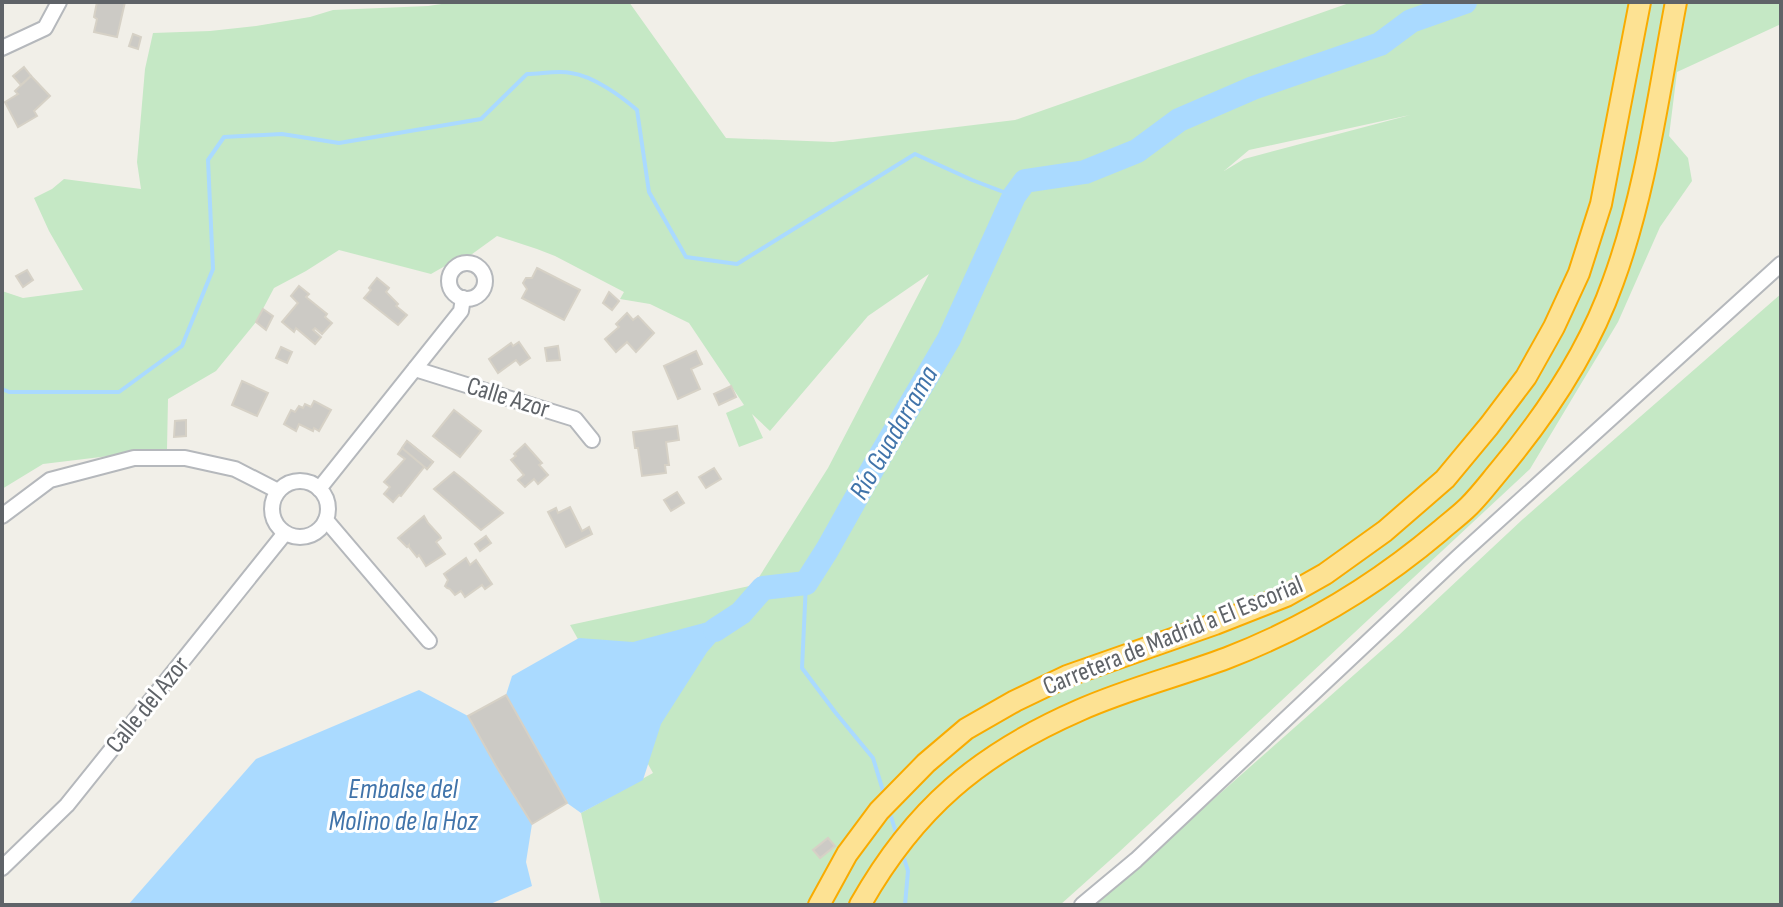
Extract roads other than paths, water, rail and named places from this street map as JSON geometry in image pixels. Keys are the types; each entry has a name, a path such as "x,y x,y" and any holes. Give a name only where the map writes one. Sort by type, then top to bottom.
{"highway":[{"name":"Carretera de Madrid a El Escorial","path":"819,905 847,854 879,811 926,763 966,729 1067,676 1286,596 1325,574 1385,531 1445,479 1526,377 1579,273 1601,204 1640,2"},
{"name":"Carretera de Madrid a El Escorial","path":"860,905 879,872 910,830 952,787 990,758 1081,709 1229,657 1293,629 1343,602 1408,558 1470,506 1555,397 1613,284 1635,213 1676,2"}],"street":[{"path":"2,48 45,28 59,2"},
{"path":"1082,905 1136,860 1458,557 1781,264"},
{"path":"319,489 461,311 463,298"},
{"name":"Calle Azor","path":"415,369 575,419 592,440"},
{"path":"2,516 50,480 134,458 185,458 235,469 278,491"},
{"path":"298,481 310,483 319,489 326,498 328,509 326,520 319,530 309,536 297,537 285,533 276,525 272,514 278,491 298,481"},
{"path":"326,520 429,641"},
{"name":"Calle del Azor","path":"2,868 67,805 285,533"}],"water":[{"path":"741,613 707,652 661,724 643,780 581,813 567,803 506,695 512,676 579,638 633,642"},
{"name":"Embalse del Molino de la Hoz","path":"419,690 468,716 532,824 526,862 532,886 488,905 128,905 256,759"}],"waterway":[{"name":"Río Guadarrama","path":"715,630 741,613 763,588 806,583 949,339 1014,196 1025,181 1085,172 1137,151 1179,120 1253,88 1380,44 1411,21 1465,2"},
{"path":"2,389 9,392 119,392 182,346 213,269 208,160 224,137 282,134 339,143 481,119 527,74 561,72 579,75 606,87 637,110 649,192 686,257 737,264 915,154 1014,196"},
{"path":"806,583 802,668 873,758 884,794"},
{"path":"889,810 897,836"},
{"path":"902,852 908,871 905,905"}]}
